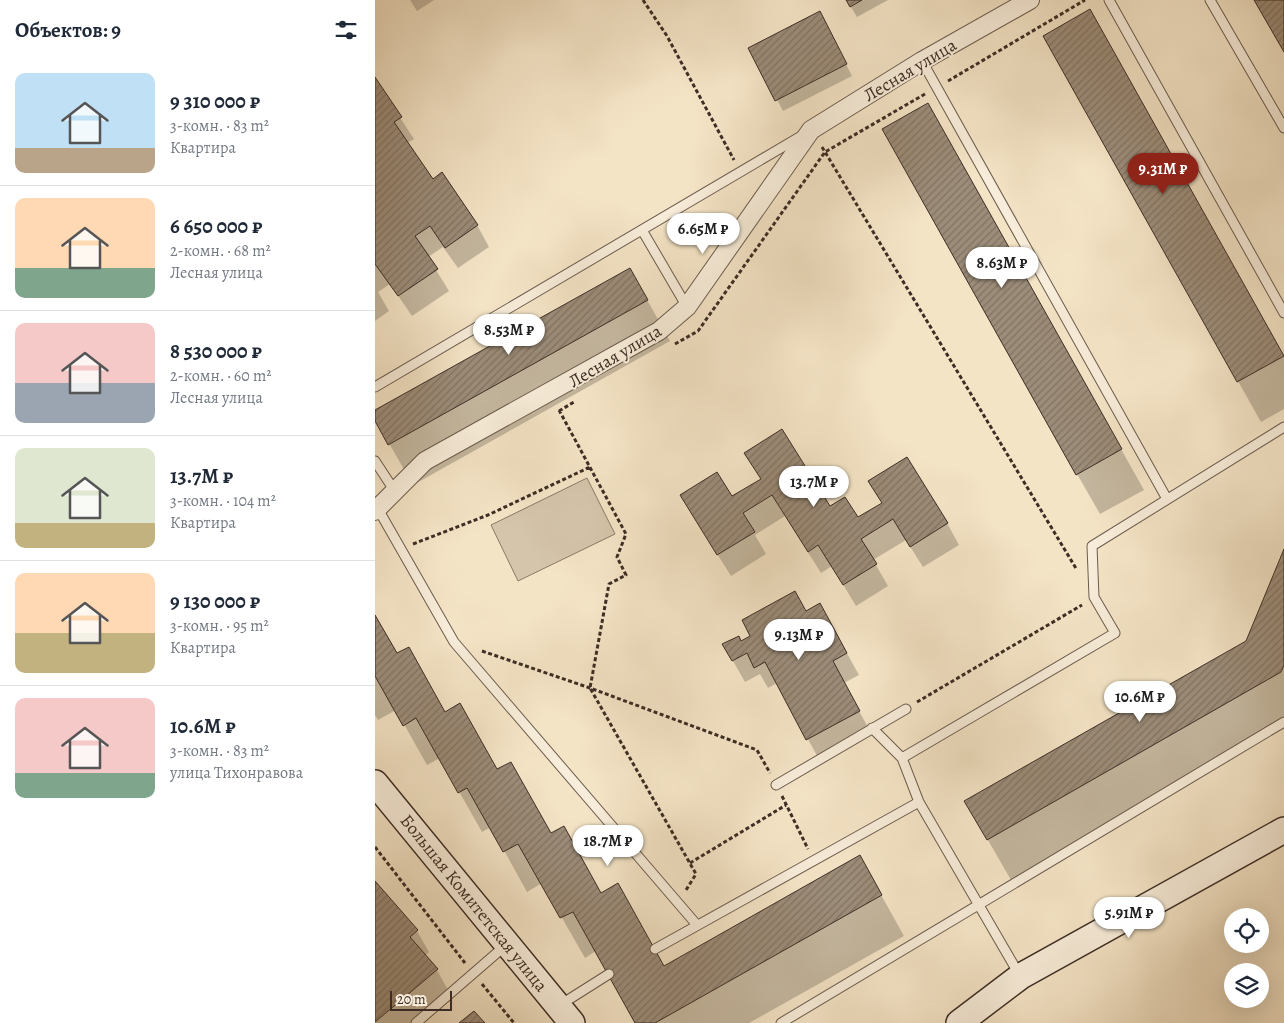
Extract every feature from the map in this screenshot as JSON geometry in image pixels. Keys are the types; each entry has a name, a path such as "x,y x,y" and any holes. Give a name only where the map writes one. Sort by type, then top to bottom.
{"main road":[{"name":"Большая Комитетская улица","path":"375,783 506,945 566,1014"},
{"path":"959,1023 1021,976 1284,830"}],"street":[{"name":"Лесная улица","path":"376,510 425,461 550,394 659,332 687,307 811,130 922,61 1030,0"}],"lane":[{"path":"1109,0 1284,313"},
{"path":"1210,0 1284,128"},
{"path":"922,61 1167,499"},
{"path":"375,387 811,130"},
{"path":"642,230 687,307"},
{"path":"902,758 1115,634 1094,598 1092,546 1284,427"},
{"path":"375,461 394,490"},
{"path":"376,510 401,549 454,642 697,925"},
{"path":"776,785 906,709"},
{"path":"781,1023 1284,722"},
{"path":"872,728 902,758 919,802 1021,976"},
{"path":"655,949 919,802"},
{"path":"416,1023 506,945"},
{"path":"566,1014 609,974"}],"path":[{"path":"643,0 667,36 741,172"},
{"path":"672,346 698,331 825,152 1085,0"},
{"path":"811,130 1094,598 906,709"},
{"path":"550,394 625,534 617,557 626,575 609,584 590,688 696,874 678,903"},
{"path":"559,411 577,401"},
{"path":"401,549 488,515 590,467"},
{"path":"454,642 590,688 757,750 814,861"},
{"path":"690,863 786,804"},
{"path":"375,847 514,1023"}],"shaded area":[{"path":"587,478 615,534 518,581 491,525"}],"building":[{"path":"846,0 862,0 850,7"},
{"path":"1254,0 1284,0 1284,52"},
{"path":"1090,9 1284,356 1237,382 1043,36"},
{"path":"820,11 847,64 775,101 748,48"},
{"path":"375,77 402,117 394,122 433,179 442,172 478,225 445,248 430,226 415,236 438,269 398,296 375,264"},
{"path":"928,103 1122,449 1076,475 882,129"},
{"path":"630,268 648,300 388,445 375,421 375,410"},
{"path":"782,429 830,506 845,497 858,517 882,503 868,481 907,457 948,523 910,547 893,519 861,539 877,564 843,585 818,545 808,552 772,495 743,513 755,532 717,555 680,495 717,472 732,496 761,479 744,453"},
{"path":"1284,549 1284,665 1281,672 987,840 964,801 1246,641"},
{"path":"795,591 806,611 820,603 847,653 833,661 860,711 806,740 765,662 754,668 747,653 732,661 722,644 739,636 741,641 750,636 742,620"},
{"path":"375,615 397,653 409,647 445,712 460,703 497,769 511,762 551,833 564,826 601,893 618,883 664,966 860,855 882,895 655,1023 635,1023 573,912 560,918 518,844 503,852 467,788 458,793 416,718 403,726 375,676"},
{"path":"375,881 418,930 410,937 438,969 375,1022"},
{"path":"474,1011 485,1023 459,1023"}]}
